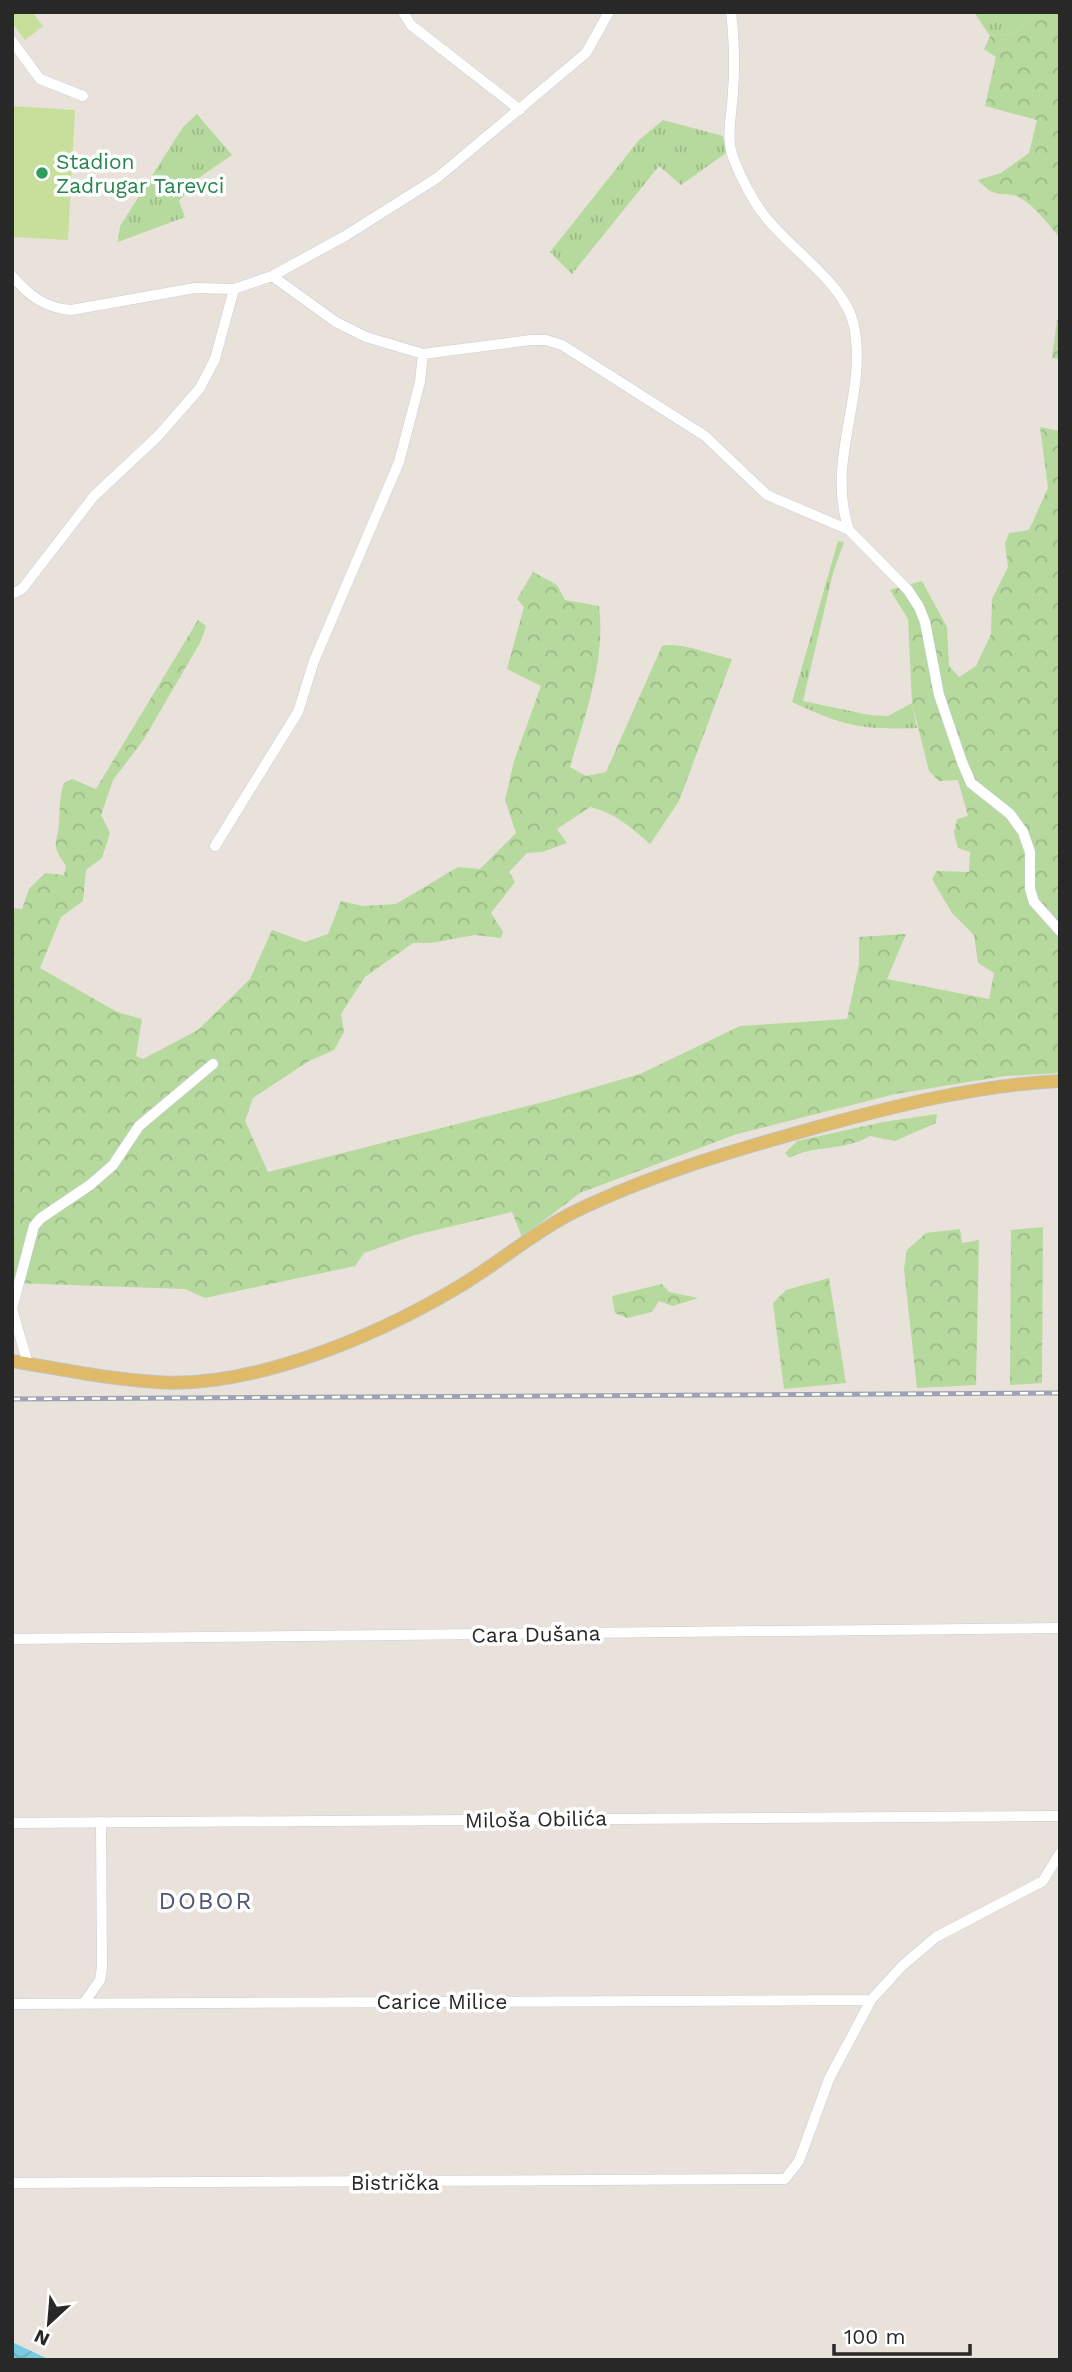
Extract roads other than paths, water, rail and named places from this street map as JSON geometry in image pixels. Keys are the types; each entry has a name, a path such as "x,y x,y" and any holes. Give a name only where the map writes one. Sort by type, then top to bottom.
{"main road":[{"path":"12,1362 158,1383 235,1378 281,1367 383,1324 454,1290 570,1214 723,1153 891,1107 1028,1082 1060,1081"}],"street":[{"path":"403,12 411,25 520,110"},
{"path":"12,276 31,296 55,309 71,310 195,289 234,289 272,276 438,178 586,53 609,12"},
{"path":"731,12 733,91 729,131 732,156 762,212 838,293 854,323 854,397 839,478 841,500 849,530"},
{"path":"12,41 40,79 83,96"},
{"path":"290,288 294,265"},
{"path":"272,276 337,322 356,332 423,354 531,340 546,340 562,345 705,436 766,495 849,530 908,590 919,607 925,622 939,695 971,783 1010,814 1023,832 1030,852 1030,889 1034,902 1060,931"},
{"path":"12,594 22,589 94,496 159,436 200,388 215,359 234,289"},
{"path":"215,846 298,712 314,661 400,462 420,382 423,354"},
{"path":"28,1364 12,1309 34,1226 113,1165 139,1126 213,1064"},
{"name":"Cara Dušana","path":"12,1639 1060,1628"},
{"name":"Miloša Obilića","path":"12,1823 1060,1816"},
{"path":"84,2003 100,1980 102,1967 101,1822"},
{"path":"872,2000 902,1966 936,1937 1043,1881 1060,1853"},
{"name":"Carice Milice","path":"12,2004 872,2000"},
{"name":"Bistrička","path":"12,2183 777,2179 792,2173 799,2161 829,2079 872,2000"}],"water":[{"path":"12,2342 50,2360 12,2360"}],"railway":[{"path":"12,1399 1060,1393"}],"place":[{"name":"Stadion Zadrugar Tarevci","path":"42,173"}],"district":[{"name":"DOBOR","path":"206,1901"}]}
